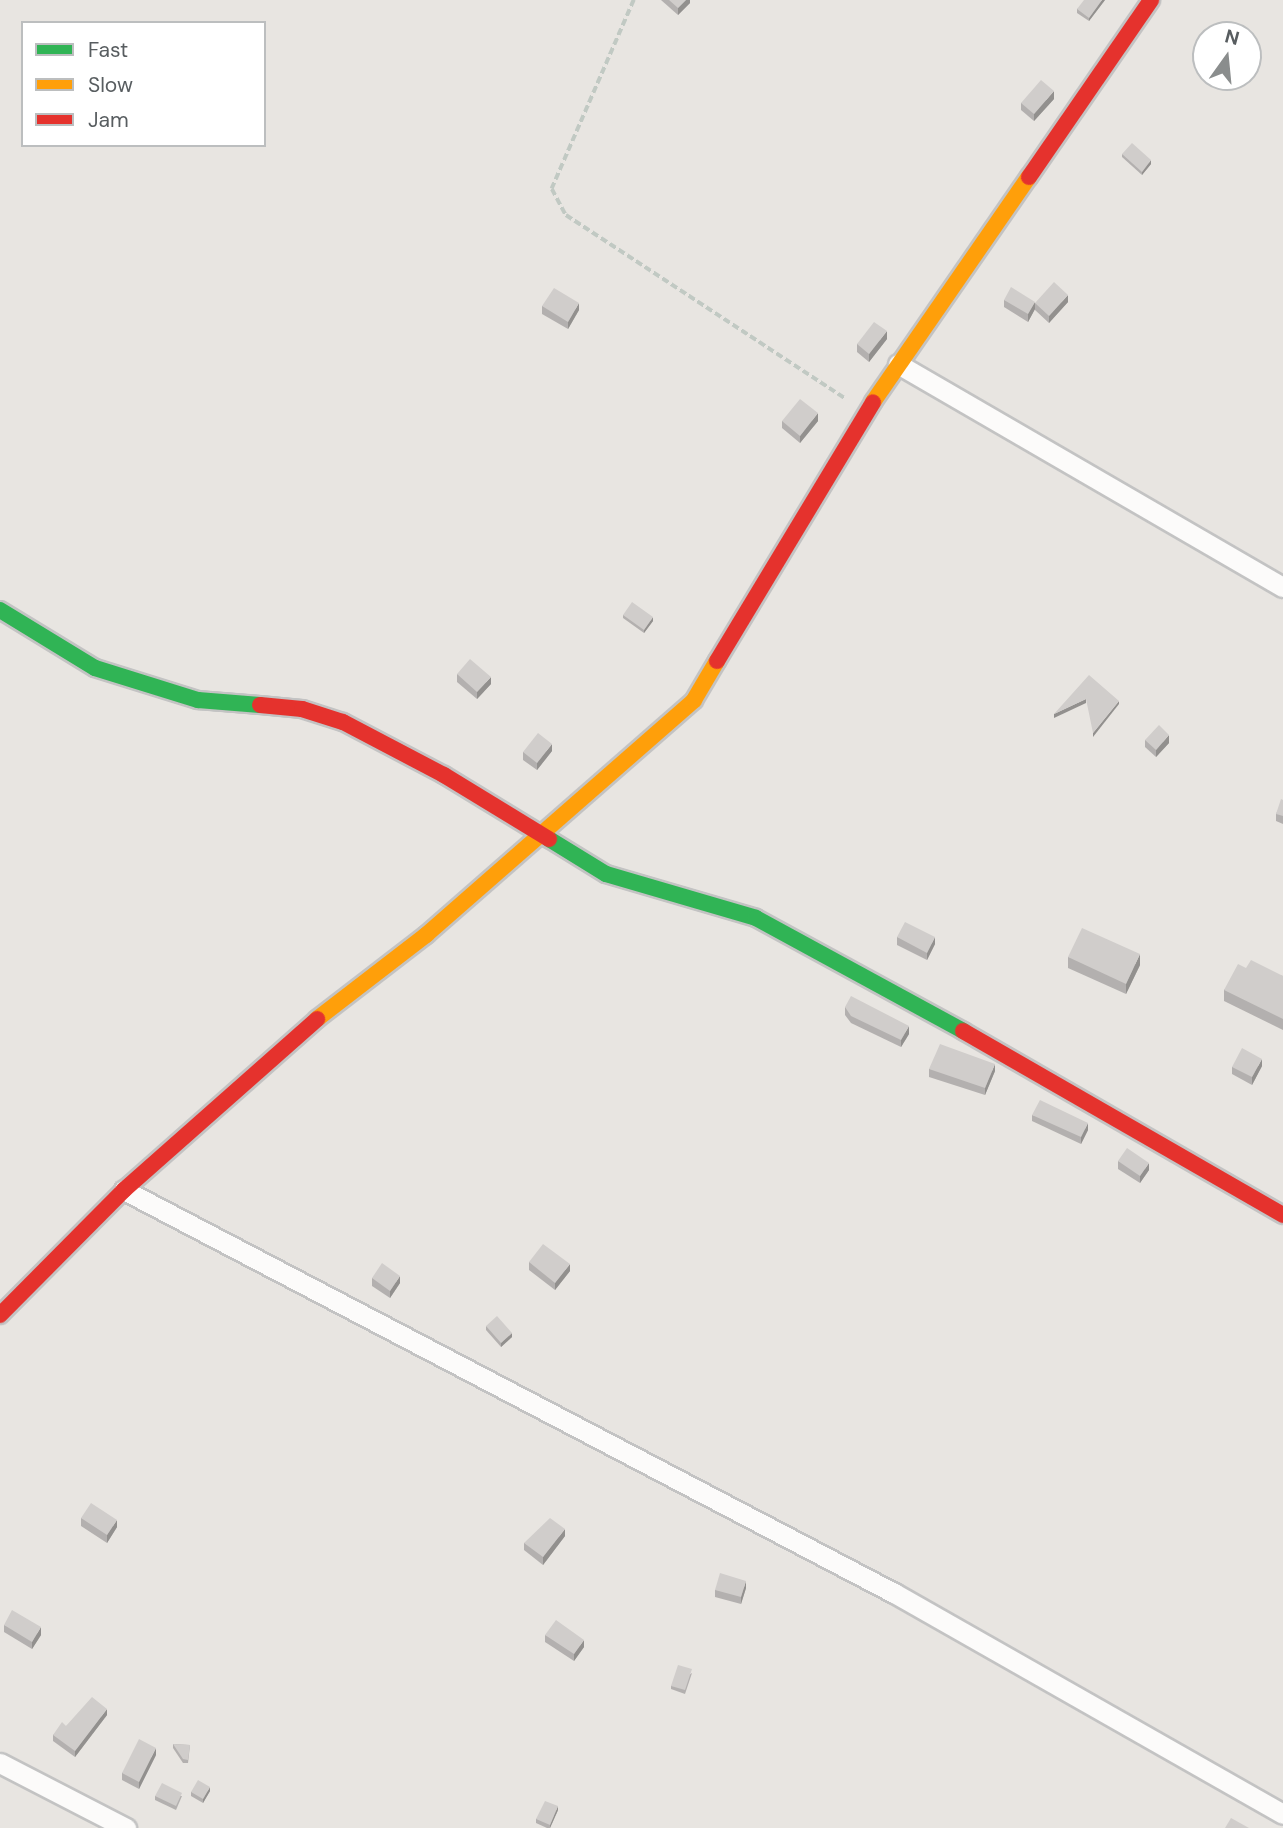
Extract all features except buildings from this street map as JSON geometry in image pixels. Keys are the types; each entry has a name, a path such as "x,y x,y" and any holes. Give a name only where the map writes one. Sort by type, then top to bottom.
{"street":[{"path":"0,1315 124,1191 293,1037 426,935 536,834 694,700 866,412 1152,0"},
{"path":"898,364 1283,587"},
{"path":"0,610 95,668 198,700 302,709 343,722 444,775 536,834 606,874 756,918 817,948 1283,1215"},
{"path":"124,1191 894,1593 1283,1814"},
{"path":"0,1763 126,1828"}],"path":[{"path":"634,0 552,189 566,215 866,412"}],"traffic: fast":[{"path":"0,610 95,668 198,700 260,705"},
{"path":"549,839 606,874 756,918 963,1031"}],"traffic: slow":[{"path":"873,402 1029,177"},
{"path":"317,1019 426,935 694,700 717,661"}],"traffic: jam":[{"path":"1029,177 1151,0"},
{"path":"717,661 873,402"},
{"path":"260,705 302,709 343,722 444,775 549,839"},
{"path":"0,1315 124,1190 317,1019"},
{"path":"963,1031 1283,1215"}]}
